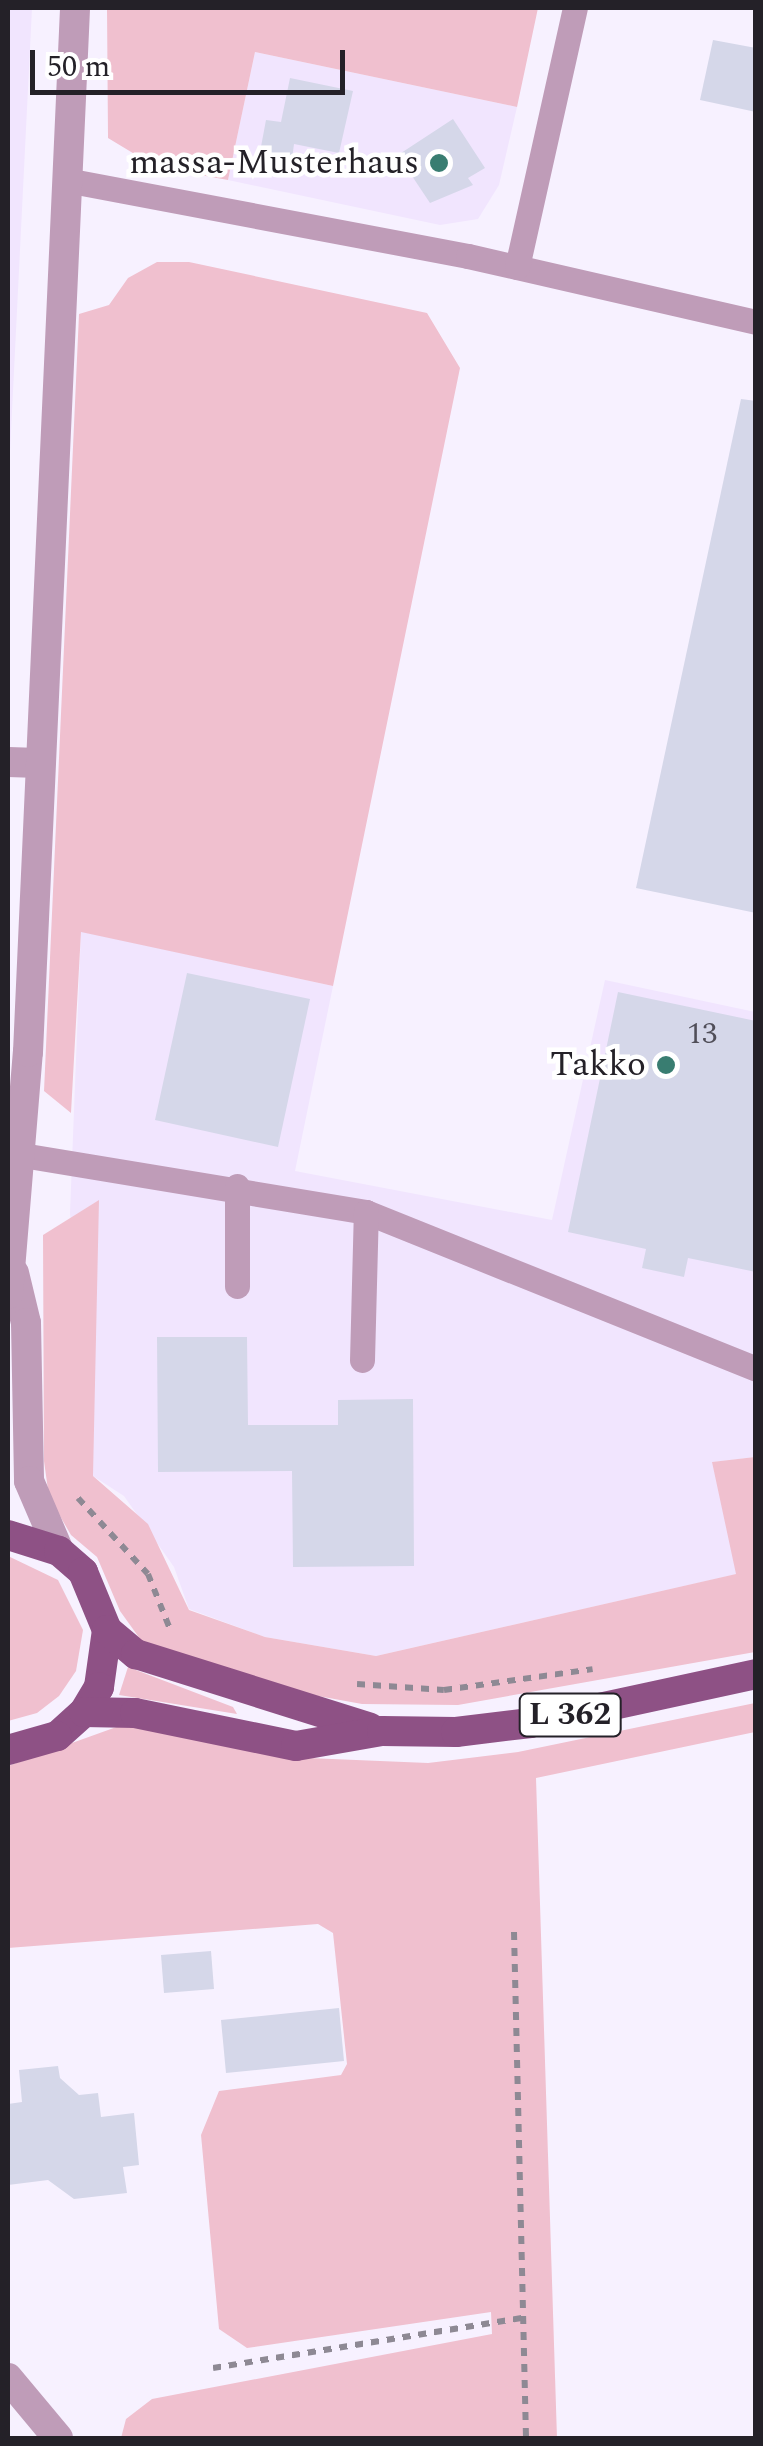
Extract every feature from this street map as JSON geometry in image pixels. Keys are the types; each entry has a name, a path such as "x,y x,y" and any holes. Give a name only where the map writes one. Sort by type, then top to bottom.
{"main road":[{"path":"8,1535 59,1551 100,1600 107,1630 103,1673 84,1712 57,1736 8,1750"},
{"name":"L 362","path":"107,1630 136,1654 270,1702 382,1731"},
{"name":"L 362","path":"84,1712 135,1713 296,1746 382,1731 456,1732 530,1724 756,1674"}],"street":[{"path":"59,1551 29,1482 26,1322 11,1283 22,1155 75,8"},
{"path":"8,762 39,762"},
{"path":"8,2378 58,2438"}],"lane":[{"path":"517,268 575,8"},
{"path":"66,180 517,268 756,322"},
{"path":"22,1155 236,1186 366,1212 756,1369"},
{"path":"236,1186 237,1286"},
{"path":"362,1360 366,1212"}],"path":[{"path":"29,1482 52,1482 90,1506 148,1574 171,1631 185,1637"},
{"path":"345,1683 444,1690 614,1666"},
{"path":"514,1932 526,2438"},
{"path":"213,2368 523,2318"}],"shaded area":[{"path":"8,8 32,8 8,492"},
{"path":"107,8 538,8 517,107 255,52 228,180 156,167 108,138"},
{"path":"255,52 517,107 499,185 478,219 440,225 228,180"},
{"path":"157,262 189,262 427,313 460,368 333,986 81,932 71,1113 44,1091 79,314 109,305 128,278"},
{"path":"81,931 333,986 295,1171 552,1220 605,980 755,1012 755,1457 713,1462 737,1574 376,1656 265,1637 189,1609 174,1567 124,1496 93,1476 70,1213"},
{"path":"99,1200 93,1476 148,1524 189,1610 265,1637 376,1656 736,1574 712,1462 755,1457 755,1652 458,1705 362,1704 285,1690 143,1643 120,1611 97,1557 71,1535 49,1497 44,1461 43,1235"},
{"path":"8,1556 58,1580 83,1630 76,1671 59,1696 37,1713 8,1721"},
{"path":"128,1667 233,1707 237,1714 119,1695"},
{"path":"755,1703 755,1732 536,1778 557,2438 121,2438 126,2419 152,2399 492,2334 491,2312 247,2348 219,2329 201,2135 219,2091 341,2075 347,2064 333,1933 318,1924 8,1948 8,1766 122,1725 308,1758 428,1763 518,1752"}],"building":[{"path":"713,40 756,48 756,112 700,100"},
{"path":"290,78 353,91 339,153 294,144 292,159 260,152 266,120 281,122"},
{"name":"massa-Musterhaus","path":"453,119 485,168 468,178 473,185 430,203 398,155"},
{"path":"741,399 756,401 756,913 636,888"},
{"path":"187,973 310,999 278,1147 155,1120"},
{"path":"618,992 756,1021 756,1272 688,1258 684,1277 642,1268 646,1249 568,1232"},
{"path":"157,1337 247,1337 248,1425 338,1425 338,1400 413,1399 414,1566 293,1567 292,1471 158,1472"},
{"path":"211,1951 214,1989 164,1993 161,1955"},
{"path":"339,2008 344,2061 226,2073 221,2020"},
{"path":"58,2066 60,2078 79,2095 98,2093 101,2117 134,2113 139,2165 123,2167 127,2193 74,2199 48,2180 8,2185 8,2104 22,2102 19,2070"}],"place":[{"name":"massa-Musterhaus","path":"439,163"},
{"name":"Takko","path":"666,1065"}]}
